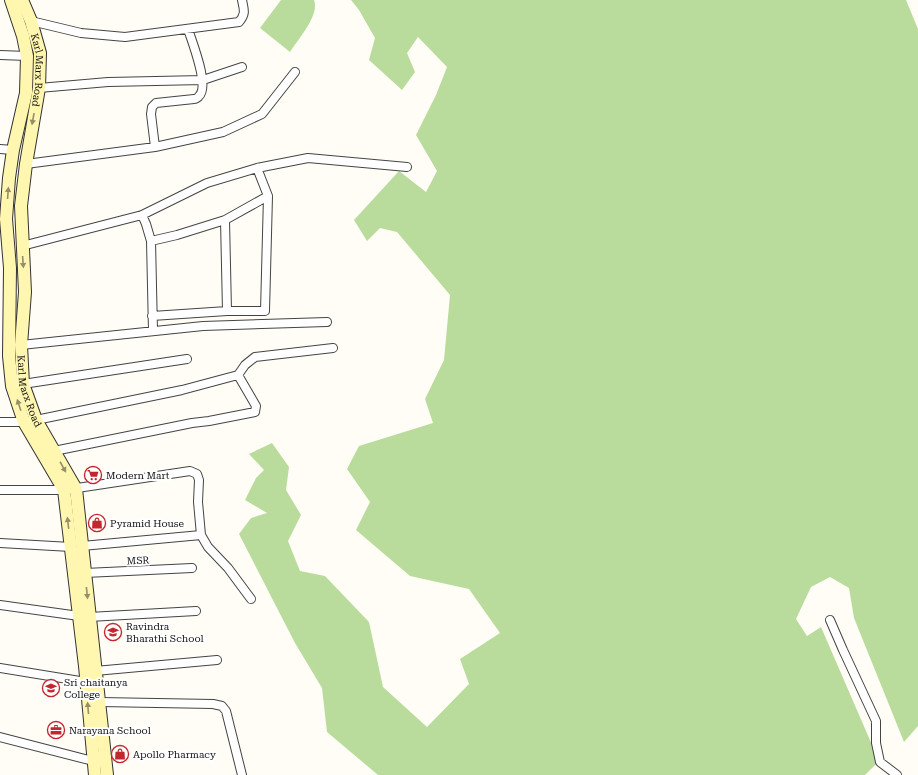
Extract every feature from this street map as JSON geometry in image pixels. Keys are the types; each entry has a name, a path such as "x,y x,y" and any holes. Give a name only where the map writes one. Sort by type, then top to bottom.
{"main road":[{"name":"Karl Marx Road","path":"11,0 23,36 26,56 26,93 12,150 3,218 10,268 5,291 12,386 30,421 70,489"},
{"name":"Karl Marx Road","path":"22,0 32,21 40,53 39,88 26,164 21,206 25,292 22,345 23,384 30,421 54,451 70,489 84,616 100,702 99,760 94,775"},
{"name":"Karl Marx Road","path":"76,547 85,572 84,616 86,682 99,760 107,775"}],"street":[{"path":"32,21 81,33 125,37 239,22 244,17 242,0"},
{"path":"155,147 151,114 152,107 156,103 194,99 199,97 202,93 203,80 188,29"},
{"path":"0,56 26,56"},
{"path":"39,88 108,82 203,80 242,67"},
{"path":"26,164 155,147 223,132 262,114 295,72"},
{"path":"0,149 12,150"},
{"path":"22,246 142,215 207,182 256,168 308,158 407,167"},
{"path":"152,316 227,311 265,311 268,196 256,168"},
{"path":"151,241 177,235 225,220 268,196"},
{"path":"142,215 151,241 153,331"},
{"path":"225,220 227,311"},
{"path":"22,345 204,326 327,322"},
{"path":"0,422 30,421 182,390 238,376 245,365 255,357 333,348"},
{"path":"23,384 187,359"},
{"path":"54,451 254,412 256,406 238,376"},
{"path":"0,490 70,489 190,471 197,474 199,480 198,502 201,535 208,547 228,568 252,599"},
{"path":"0,543 76,547 201,535"},
{"name":"MSR","path":"85,572 192,568"},
{"path":"0,605 84,616 196,611"},
{"path":"830,620 876,721 876,743 880,762 897,775"},
{"path":"95,671 217,660"},
{"path":"0,668 86,682"},
{"path":"100,702 213,704 222,706 226,711 242,775"},
{"path":"0,737 99,760"}],"green space":[{"path":"281,0 314,0 314,13 311,20 290,52 260,28"},
{"path":"351,0 906,0 918,29 918,726 904,742 854,618 849,588 830,577 811,587 796,619 807,636 821,627 879,761 865,775 378,775 327,732 322,688 295,643 239,534 251,518 267,513 245,500 256,478 264,470 249,454 272,443 289,467 286,490 301,515 288,541 300,571 325,576 369,622 383,687 427,727 469,684 460,659 500,633 469,589 410,576 356,530 370,502 347,469 359,446 433,423 425,399 444,360 450,295 397,232 380,228 367,241 354,220 399,171 426,192 437,171 416,135 436,95 447,67 418,37 407,53 415,72 402,90 369,60 375,38 359,10"}],"place":[{"name":"Modern Mart","path":"93,475"},
{"name":"Pyramid House","path":"97,523"},
{"name":"Ravindra Bharathi School","path":"113,632"},
{"name":"Sri chaitanya College","path":"51,688"},
{"name":"Narayana School","path":"56,730"},
{"name":"Apollo Pharmacy","path":"120,754"}]}
